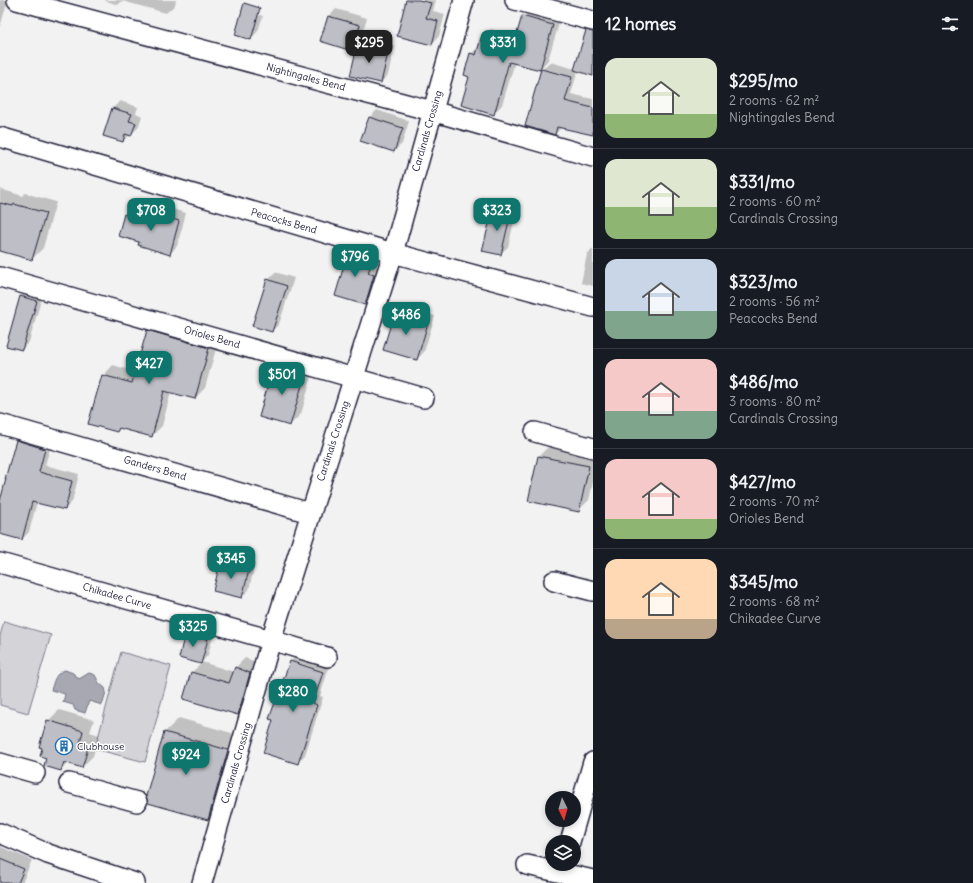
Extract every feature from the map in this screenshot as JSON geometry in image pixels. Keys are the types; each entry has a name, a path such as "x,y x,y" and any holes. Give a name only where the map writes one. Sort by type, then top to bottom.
{"street":[{"name":"Nightingales Bend","path":"17,0 432,111 593,157"},
{"name":"Cardinals Crossing","path":"202,883 271,640 393,253 464,0"},
{"path":"515,0 593,21"},
{"name":"Peacocks Bend","path":"0,137 393,253 593,307"},
{"name":"Orioles Bend","path":"0,277 424,398"},
{"name":"Ganders Bend","path":"0,424 310,513"},
{"path":"535,432 593,448"},
{"name":"Chikadee Curve","path":"0,563 327,657"},
{"path":"554,581 593,591"},
{"path":"572,835 593,762"},
{"path":"0,763 35,773"},
{"path":"69,783 137,802"},
{"path":"0,833 48,854 135,883"},
{"path":"527,864 545,866"},
{"path":"570,871 593,880"}],"shaded area":[{"path":"4,621 51,635 28,713 0,705 0,636"},
{"path":"121,652 171,666 145,762 95,749"},
{"path":"65,670 73,673 79,679 89,673 95,675 99,683 105,688 106,692 102,705 89,701 85,713 75,710 73,705 63,702 65,694 51,690 57,675"}],"building":[{"path":"406,0 419,0 431,3 426,18 438,21 432,45 397,36"},
{"path":"244,3 260,8 251,40 235,35"},
{"path":"328,16 360,25 352,51 320,41"},
{"path":"522,16 553,25 540,70 509,62 494,115 461,105 469,77 464,75 470,53 476,55 481,38 513,47"},
{"path":"586,30 593,32 593,76 574,70"},
{"path":"357,46 388,53 381,83 350,76"},
{"path":"541,69 572,77 565,101 593,108 593,135 557,127 555,135 525,126"},
{"path":"112,108 132,114 129,121 136,123 131,136 125,134 123,142 103,136"},
{"path":"369,117 403,128 394,152 360,141"},
{"path":"0,203 13,206 14,204 46,213 32,260 0,251"},
{"path":"493,208 511,212 501,255 482,251"},
{"path":"147,211 179,221 170,255 138,245 139,242 118,236 124,214 145,220"},
{"path":"345,250 373,258 368,273 374,275 365,305 335,296 345,262 342,261"},
{"path":"267,279 287,286 272,332 252,326"},
{"path":"20,296 37,301 22,350 6,346"},
{"path":"394,313 428,323 417,360 383,350"},
{"path":"147,330 209,348 195,399 164,391 152,437 119,428 117,432 88,424 102,375 132,383"},
{"path":"273,366 305,375 290,426 259,417"},
{"path":"16,440 45,449 39,472 72,481 65,510 32,502 22,540 0,534 0,501"},
{"path":"538,456 589,466 579,512 528,501"},
{"path":"220,563 249,570 242,598 213,591"},
{"path":"185,633 208,639 201,664 179,658"},
{"path":"290,661 323,672 313,703 317,705 298,764 263,753 273,720 269,719"},
{"path":"235,667 250,673 238,715 183,699 191,672 229,683"},
{"name":"Clubhouse","path":"47,720 83,731 80,743 89,745 82,768 64,762 61,771 44,766 46,758 40,756 42,748 39,747"},
{"path":"164,732 228,750 208,820 148,803 146,796"},
{"path":"0,859 24,869 18,883 0,883"}],"place":[{"name":"Clubhouse","path":"64,746"}]}
